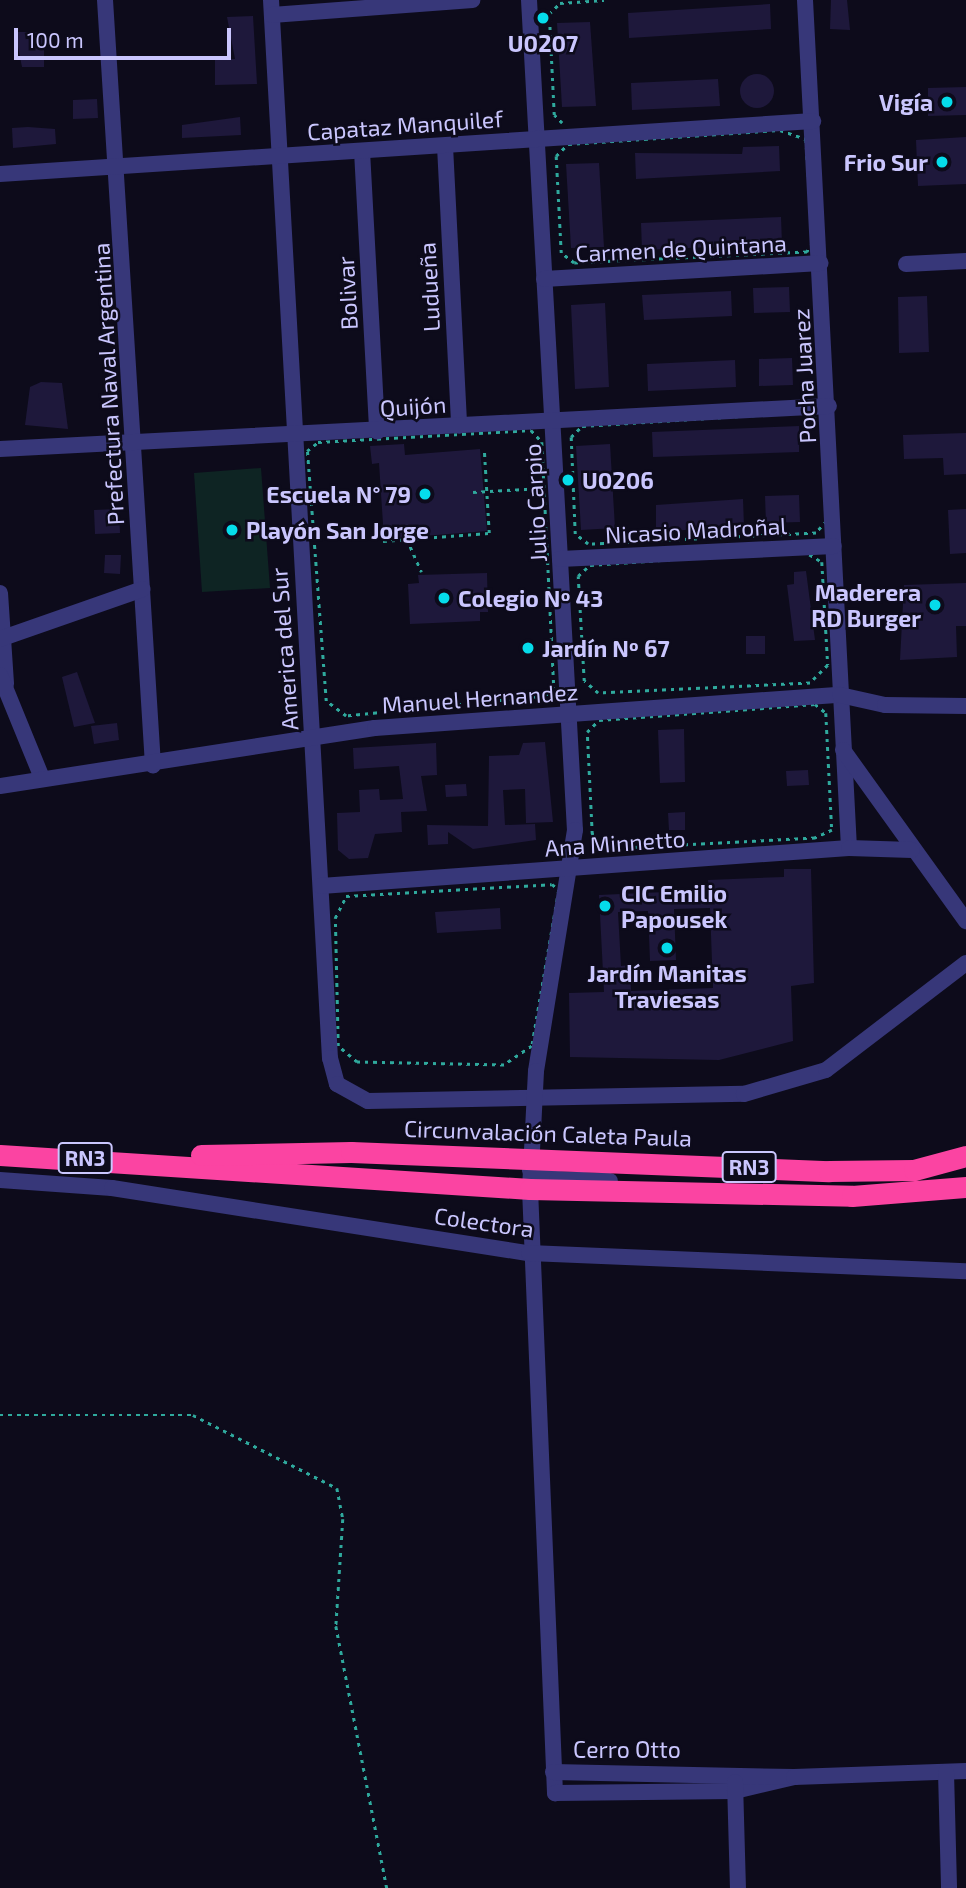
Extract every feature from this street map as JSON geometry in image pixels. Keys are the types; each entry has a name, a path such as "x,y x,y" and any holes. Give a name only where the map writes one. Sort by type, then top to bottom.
{"highway":[{"name":"Circunvalación Caleta Paula","path":"169,1161 331,1151 694,1192 852,1196 966,1187"},
{"name":"Circunvalación Caleta Paula","path":"0,1155 169,1161 415,1182 660,1163 894,1171 966,1156"}],"street":[{"name":"Prefectura Naval Argentina","path":"105,0 118,167 153,765"},
{"path":"271,8 472,0"},
{"name":"Julio Carpio","path":"529,0 575,830 535,1096 529,1253 539,1319 553,1772"},
{"name":"Pocha Juarez","path":"805,0 829,405 849,848"},
{"name":"America del Sur","path":"271,8 330,1058 337,1084 368,1101 535,1096"},
{"name":"Capataz Manquilef","path":"0,174 813,121"},
{"name":"Ludueña","path":"445,146 459,426"},
{"name":"Bolivar","path":"362,151 377,432"},
{"path":"905,264 966,261"},
{"name":"Carmen de Quintana","path":"544,279 821,263"},
{"name":"Quijón","path":"0,449 294,437 829,405"},
{"name":"Nicasio Madroñal","path":"560,559 834,546"},
{"path":"1,639 143,589"},
{"path":"0,593 1,639 7,690"},
{"path":"0,675 42,778"},
{"name":"Manuel Hernandez","path":"0,786 42,778 153,765 313,737 568,714 840,695 885,705 966,706"},
{"path":"843,750 912,850 966,921"},
{"name":"Ana Minnetto","path":"321,886 849,848 912,850"},
{"path":"535,1096 744,1094 797,1081 849,1056 966,963"},
{"name":"Colectora","path":"0,1180 112,1188 529,1253 966,1271"},
{"name":"Cerro Otto","path":"794,1777 735,1790 555,1793 553,1772 735,1772 794,1777 966,1771"},
{"path":"735,1772 738,1888"},
{"path":"946,1772 949,1888"}],"path":[{"path":"564,125 554,115 549,14 560,3 604,0"},
{"path":"779,130 806,139 813,243 807,252 574,262 561,253 556,156 568,144 779,130"},
{"path":"806,412 822,423 827,521 816,533 589,544 575,534 571,437 582,426 806,412"},
{"path":"531,430 542,442 545,488 554,686 546,696 346,716 326,701 307,451 318,442 531,430"},
{"path":"383,541 489,533 484,450"},
{"path":"473,492 545,488"},
{"path":"407,539 422,572"},
{"path":"802,550 822,562 828,665 810,683 598,693 584,681 579,576 590,565 802,550"},
{"path":"815,704 826,713 832,830 816,838 603,849 592,834 587,732 599,720 815,704"},
{"path":"552,884 559,890 532,1046 505,1065 357,1062 338,1046 335,918 346,896 552,884"},
{"path":"0,1415 193,1415 337,1488 343,1519 337,1626 387,1888"}],"green space":[{"name":"Playón San Jorge","path":"261,468 270,588 202,592 194,473"}],"building":[{"path":"831,0 847,0 850,30 830,29"},
{"path":"770,4 771,29 629,38 628,13"},
{"path":"253,16 257,84 215,85 215,59 235,59 227,17"},
{"path":"590,22 596,106 562,107 557,23"},
{"path":"15,32 44,32 44,67 22,67"},
{"path":"757,74 769,79 774,91 769,103 757,108 745,103 740,91 745,79"},
{"path":"718,79 720,106 632,110 631,83"},
{"name":"Vigía","path":"966,87 966,115 928,116 928,88"},
{"path":"97,99 98,118 73,119 73,100"},
{"path":"240,117 241,135 182,138 182,125"},
{"path":"12,128 55,129 56,144 13,148"},
{"name":"Frio Sur","path":"966,137 966,184 918,186 916,140"},
{"path":"779,146 780,171 636,179 635,153 742,154 743,147"},
{"path":"599,163 604,247 571,248 566,164"},
{"path":"781,217 782,244 642,250 641,223"},
{"path":"789,287 790,312 754,313 753,288"},
{"path":"731,291 732,316 644,320 642,295"},
{"path":"927,296 929,352 899,353 898,297"},
{"path":"605,303 609,387 575,389 571,305"},
{"path":"792,358 793,385 759,386 759,359"},
{"path":"735,360 736,387 648,391 647,364"},
{"path":"41,382 62,383 68,429 25,425 30,387"},
{"path":"799,426 799,452 653,457 652,432"},
{"path":"966,433 966,474 944,475 943,458 904,459 903,435"},
{"path":"404,444 405,455 480,449 487,531 384,539 379,463 372,464 370,446"},
{"path":"610,444 615,528 581,530 576,446"},
{"path":"799,495 800,522 766,523 765,496"},
{"path":"743,499 744,526 656,532 656,505"},
{"path":"119,509 120,533 95,534 94,510"},
{"path":"966,509 966,553 950,554 948,510"},
{"path":"105,555 121,555 120,574 104,573"},
{"path":"806,571 815,640 794,641 787,585 794,584 794,572"},
{"path":"487,573 488,612 480,612 480,621 410,624 408,584 419,583 418,575"},
{"name":"Maderera RD Burger","path":"966,583 966,626 956,626 957,657 900,660 904,585"},
{"path":"746,636 765,636 765,654 746,654"},
{"path":"77,672 95,723 74,727 62,677"},
{"path":"117,723 119,740 94,744 91,726"},
{"path":"684,729 685,782 660,783 658,730"},
{"path":"545,742 553,822 526,823 525,789 503,790 505,825 535,824 536,840 473,849 448,832 448,844 428,845 427,825 488,826 489,756 519,755 523,743"},
{"path":"436,743 437,775 421,776 427,811 401,812 402,832 375,834 368,858 349,859 338,850 337,813 360,812 359,790 379,789 380,800 403,799 399,766 354,769 353,748"},
{"path":"808,770 809,785 787,786 786,771"},
{"path":"466,784 467,796 446,797 445,785"},
{"path":"685,812 685,830 669,830 668,813"},
{"path":"784,869 811,869 814,983 791,986 793,1041 719,1060 570,1057 569,993 604,992 599,895 709,890 708,880 784,877","holes":["710,908 713,988 631,991 630,965 621,966 618,912 648,911 650,961 676,960 674,909"]},
{"path":"500,908 501,929 437,933 435,912"}],"place":[{"name":"U0207","path":"543,18"},
{"name":"Vigía","path":"947,102"},
{"name":"Frio Sur","path":"942,162"},
{"name":"U0206","path":"568,480"},
{"name":"Escuela N° 79","path":"425,494"},
{"name":"Playón San Jorge","path":"232,530"},
{"name":"Colegio Nº 43","path":"444,598"},
{"name":"Maderera RD Burger","path":"935,605"},
{"name":"Jardín Nº 67","path":"528,648"},
{"name":"CIC Emilio Papousek","path":"605,906"},
{"name":"Jardín Manitas Traviesas","path":"667,948"}]}
